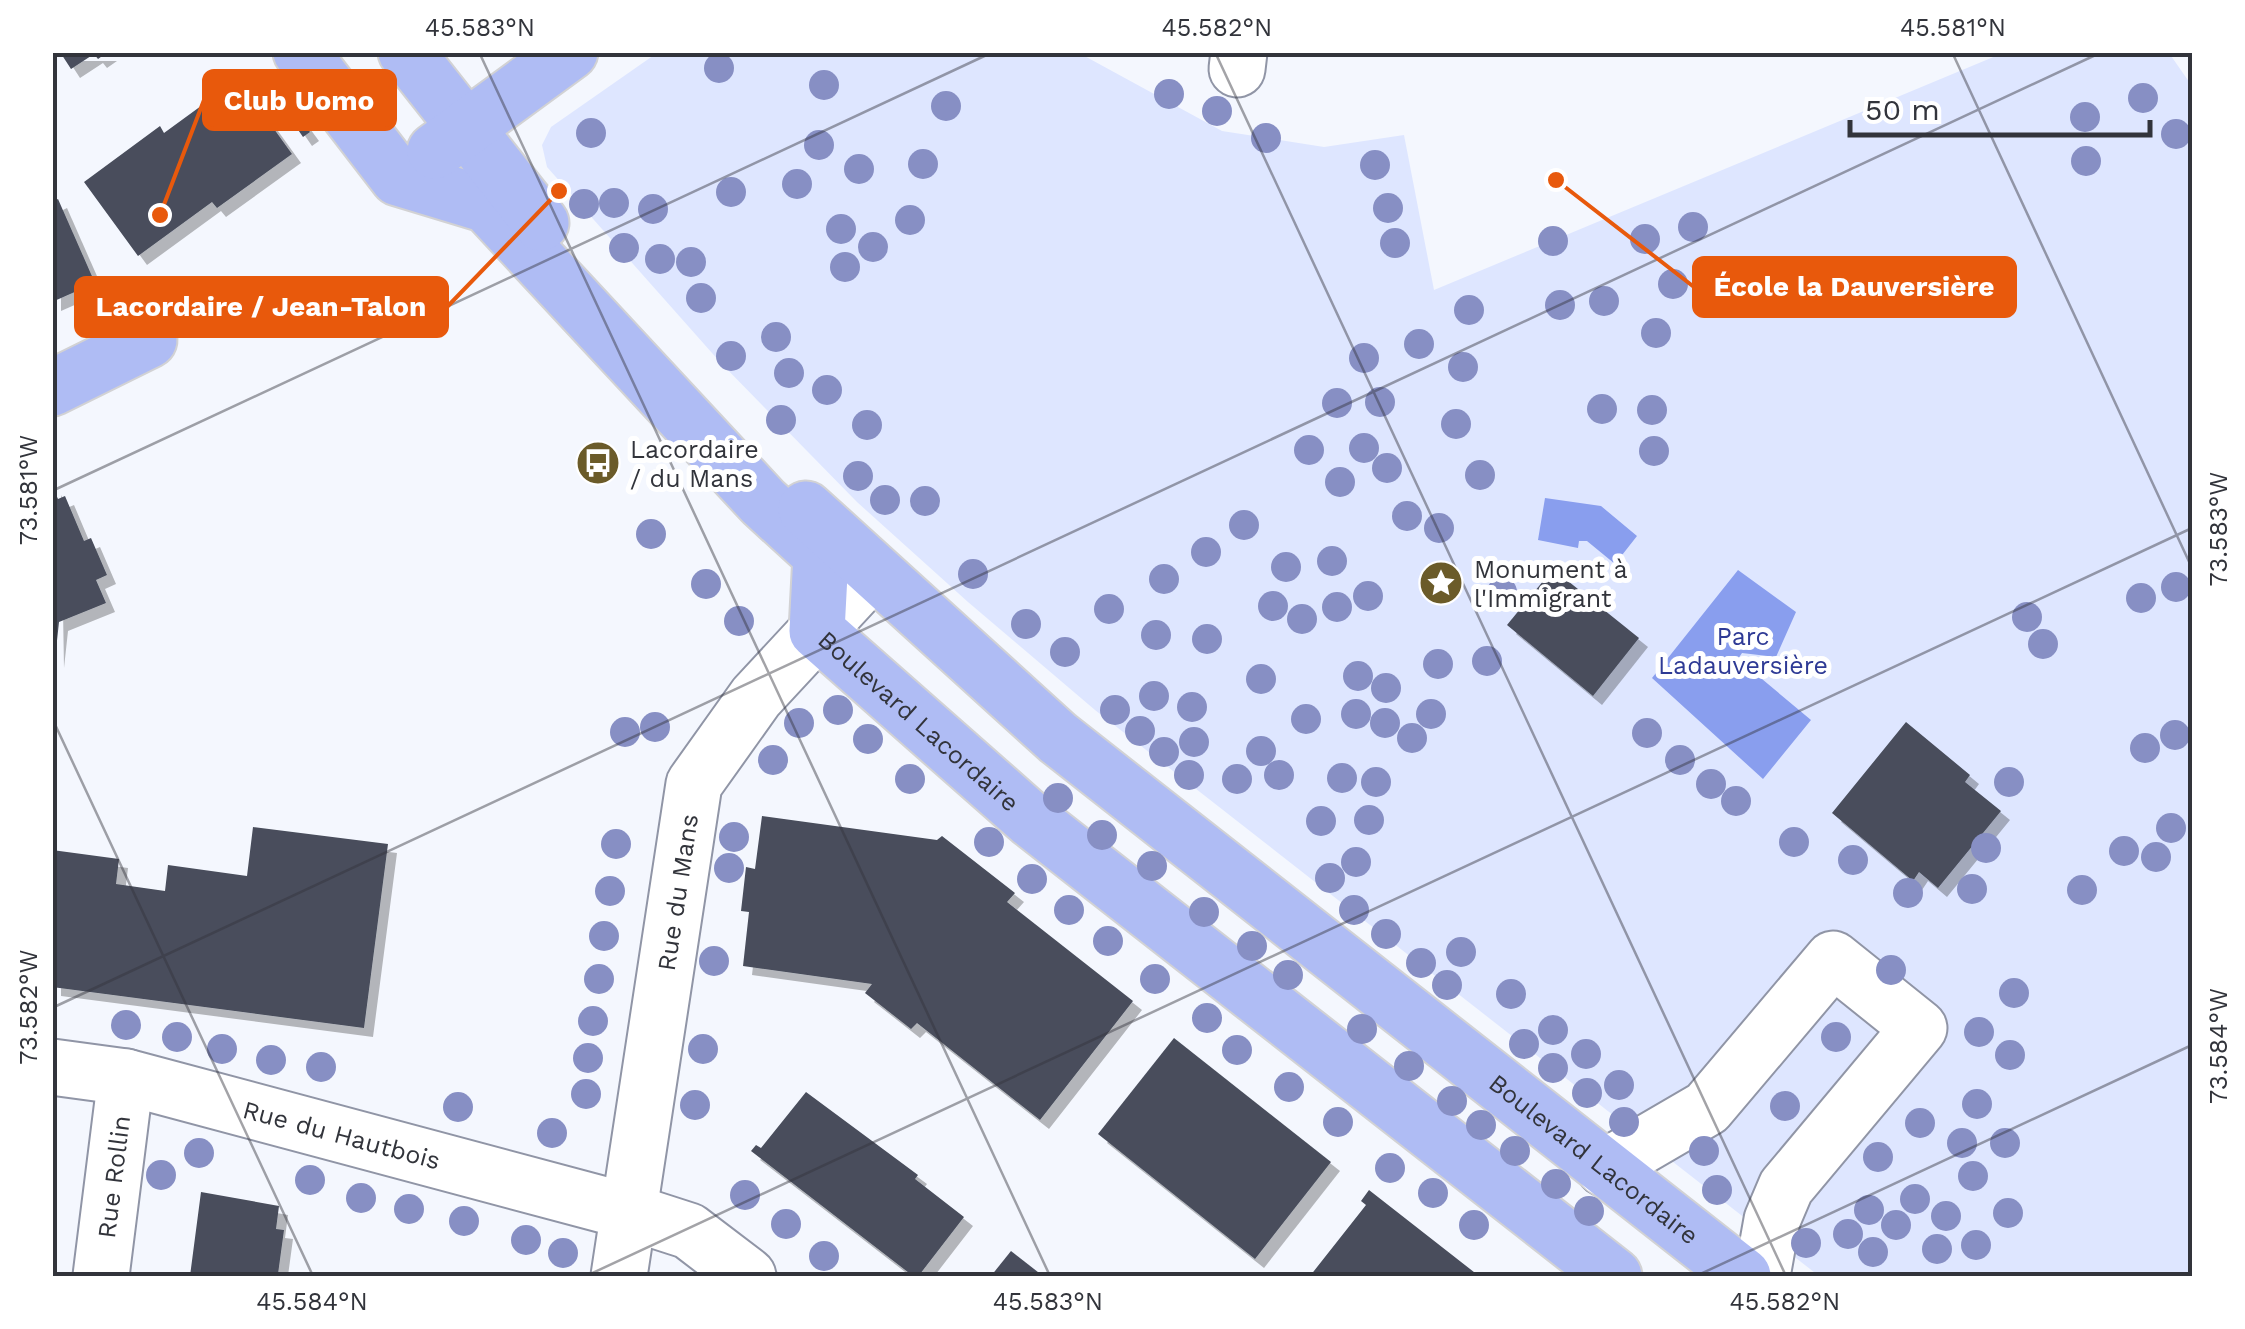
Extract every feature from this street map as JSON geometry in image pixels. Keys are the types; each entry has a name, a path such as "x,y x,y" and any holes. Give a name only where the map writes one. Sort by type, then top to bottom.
{"main road":[{"path":"301,52 398,178 570,52"},
{"name":"Boulevard Lacordaire","path":"406,52 568,256 690,393 872,572 1100,772 1744,1276"},
{"name":"Boulevard Lacordaire","path":"398,178 487,205 712,448 821,554 817,631 1030,818 1614,1276"},
{"path":"52,388 148,340"}],"street":[{"name":"Rue du Mans","path":"619,1276 694,784 756,697 872,572"},
{"path":"1604,1168 1707,1108 1832,959 1918,1028 1786,1187 1772,1220 1762,1276"},
{"name":"Rue du Hautbois","path":"52,1067 126,1077 627,1210 689,1231 748,1276"},
{"name":"Rue Rollin","path":"100,1276 126,1077"}],"green space":[{"name":"Parc Ladauversière","path":"657,53 1079,53 1222,131 1324,147 1404,135 1434,290 2003,53 2169,53 2192,86 2192,1276 1819,1276 1095,710 857,502 720,362 547,167 542,145 551,127"}],"water":[{"path":"1545,498 1601,506 1637,536 1615,564 1587,541 1579,541 1578,548 1538,540"},
{"path":"1738,570 1796,612 1776,657 1742,653 1738,659 1811,720 1763,779 1652,678"}],"building":[{"path":"60,52 108,52 98,59 94,54 71,69"},
{"path":"238,79 292,154 217,208 212,202 138,256 84,182 160,126 164,133"},
{"path":"296,113 310,132 303,137 290,118"},
{"path":"58,199 95,283 52,302 52,202"},
{"path":"52,486 58,499 65,496 84,541 91,538 107,575 96,580 106,603 59,622 55,659"},
{"path":"1553,569 1639,638 1593,696 1507,625"},
{"path":"1906,722 1970,775 1965,782 2001,811 1938,888 1919,872 1913,881 1832,813"},
{"path":"762,816 937,840 942,836 1015,893 1007,902 1133,1001 1040,1120 917,1023 911,1029 865,993 872,984 743,966 749,912 741,911 746,867 755,869"},
{"path":"253,827 388,844 364,1028 52,987 52,850 119,859 116,884 165,891 168,865 247,876"},
{"path":"1174,1038 1331,1162 1255,1259 1098,1134"},
{"path":"806,1092 918,1175 915,1179 964,1217 920,1274 923,1276 913,1276 751,1151 756,1145 761,1148"},
{"path":"1369,1190 1479,1276 1310,1276 1366,1205 1361,1201"},
{"path":"201,1192 279,1206 276,1229 284,1230 278,1274 190,1276"},
{"path":"1011,1251 1043,1276 991,1276"}],"place":[{"name":"École la Dauversière","path":"1556,180"},
{"name":"Lacordaire / Jean-Talon","path":"559,191"},
{"name":"Club Uomo","path":"160,215"},
{"name":"Lacordaire / du Mans","path":"598,463"},
{"name":"Monument à l'Immigrant","path":"1441,583"}]}
